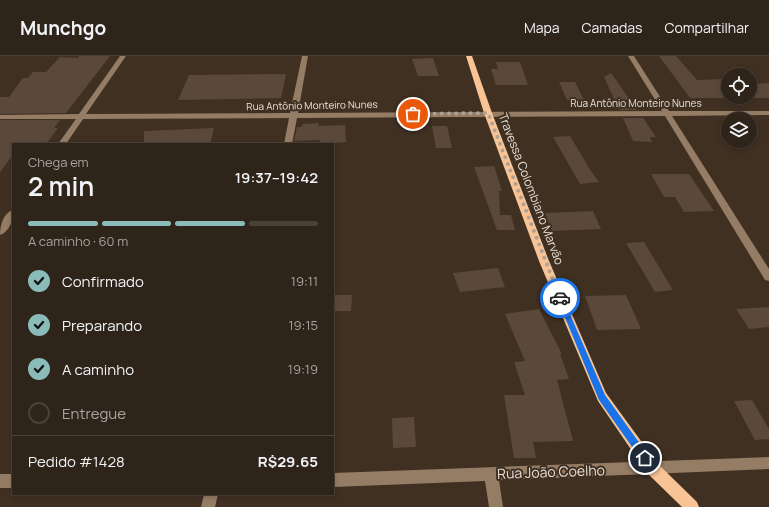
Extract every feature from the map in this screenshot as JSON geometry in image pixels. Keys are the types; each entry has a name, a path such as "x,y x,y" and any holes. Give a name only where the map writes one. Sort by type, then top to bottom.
{"main road":[{"name":"Travessa Colombiano Marvão","path":"469,56 488,113 544,261 602,397 652,468 692,507"}],"street":[{"path":"63,143 123,56"},
{"path":"288,143 305,56"},
{"path":"631,56 769,277"},
{"name":"Rua Antônio Monteiro Nunes","path":"0,117 488,113 769,113"},
{"path":"0,232 12,214"},
{"name":"Rua João Coelho","path":"334,480 769,463"},
{"path":"491,474 496,507"},
{"path":"0,481 12,481"},
{"path":"208,507 211,495"}],"building":[{"path":"79,56 110,56 66,113 0,114 0,97 9,97 23,78 28,78 33,72 46,72 60,57 78,58"},
{"path":"659,56 676,56 697,80 721,79 721,98 690,98"},
{"path":"433,58 439,76 418,76 412,59"},
{"path":"496,62 520,62 528,85 496,85 491,69 498,69"},
{"path":"611,73 637,110 619,110 604,77"},
{"path":"286,74 281,98 178,100 189,75"},
{"path":"559,82 575,82 584,100 567,100"},
{"path":"769,83 769,98 757,98 757,84"},
{"path":"623,118 643,118 656,137 650,137 652,142 633,141"},
{"path":"0,120 60,120 54,128 58,128 47,143 12,143 12,156 0,172"},
{"path":"319,123 318,126 345,125 346,142 319,143 320,140 294,141 297,127 301,127 303,124"},
{"path":"432,126 447,126 452,148 436,148"},
{"path":"214,128 210,143 144,143 144,131"},
{"path":"570,136 599,182 580,184 553,137"},
{"path":"494,166 502,191 499,191 500,215 511,215 515,230 497,230 474,167"},
{"path":"651,174 689,174 714,211 684,212 675,197 664,197"},
{"path":"593,211 601,229 552,231 545,213"},
{"path":"644,242 673,290 655,292 626,243"},
{"path":"498,268 505,287 460,292 453,273"},
{"path":"334,295 352,295 351,311 334,311"},
{"path":"626,295 641,329 597,330 585,296"},
{"path":"769,307 769,327 749,329 736,309"},
{"path":"539,309 562,354 560,354 569,379 557,380 573,441 533,442 536,458 514,458 504,395 525,395 514,362 525,361 505,314"},
{"path":"752,400 769,429 769,439 755,440 734,401"},
{"path":"414,417 416,447 393,448 392,418"}],"way so far":[{"path":"413,114 488,113 544,261 560,298"}],"route":[{"path":"560,298 602,397 645,458"}]}
